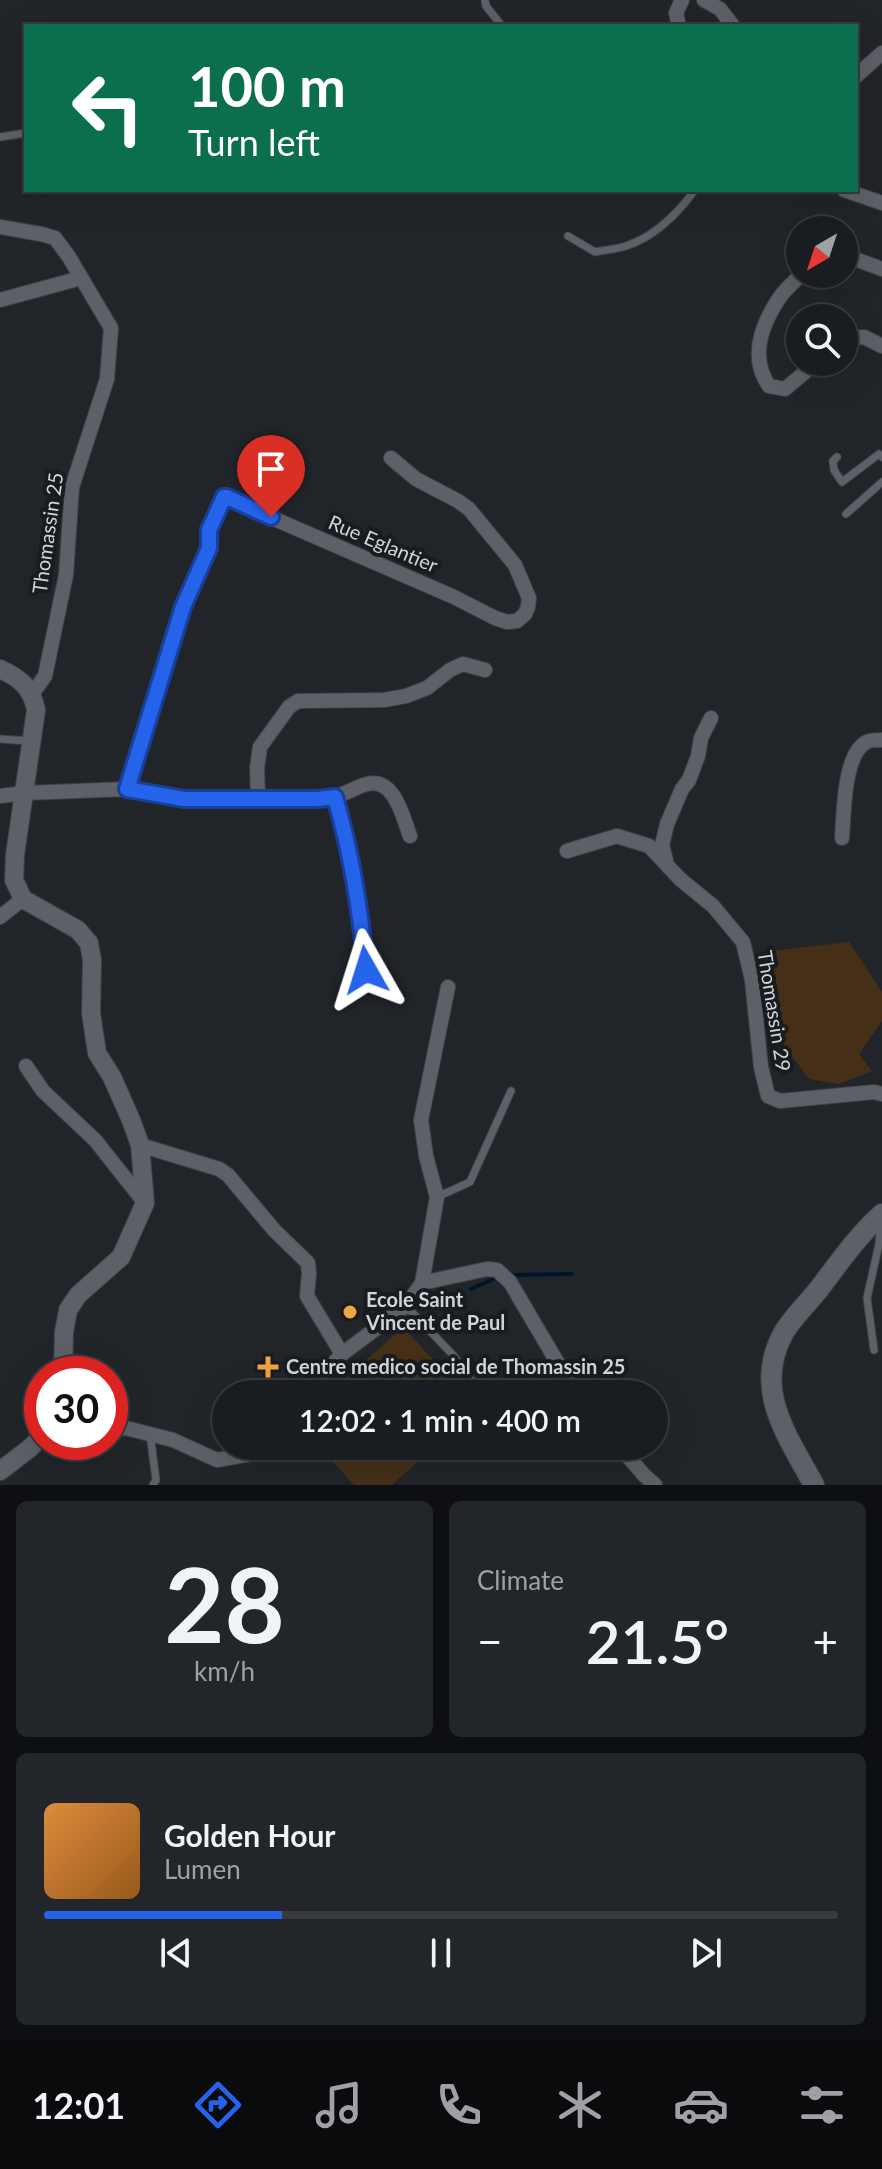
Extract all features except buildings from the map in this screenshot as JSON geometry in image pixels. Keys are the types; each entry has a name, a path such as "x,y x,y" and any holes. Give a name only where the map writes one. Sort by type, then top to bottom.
{"main road":[{"path":"814,1485 777,1413 770,1388 771,1365 784,1332 842,1258 882,1214"}],"street":[{"path":"679,24 676,13 682,0"},
{"path":"704,0 720,9 731,24"},
{"path":"858,74 882,53"},
{"path":"850,192 882,203"},
{"path":"0,227 55,238 81,278 0,300"},
{"path":"858,260 882,269"},
{"name":"Thomassin 25","path":"23,899 14,880 15,855 36,710 32,694 45,676 66,575 72,487 107,379 111,328 81,278"},
{"path":"788,288 780,296 759,337 758,354 762,375 769,386 785,389 800,376"},
{"path":"858,338 864,337 882,346"},
{"name":"Rue Eglantier","path":"127,789 183,607 209,548 209,530 224,497 454,597 495,618 517,621 525,614 529,598 515,565 491,534 469,509 416,479 391,458"},
{"path":"258,798 260,747 289,707 298,701 384,700 427,688 463,664 485,670"},
{"path":"0,669 22,681 32,694"},
{"path":"667,866 662,845 667,824 689,780 701,738 711,718"},
{"path":"842,838 847,777 854,757 869,740 882,740"},
{"path":"0,796 127,789 184,799 318,799 335,797 365,785 380,784 396,799 410,836"},
{"path":"335,797 360,903 366,970"},
{"name":"Thomassin 29","path":"567,851 617,836 649,846 680,879 713,906 743,942 752,980 761,1067 768,1096 780,1101 874,1092 882,1094"},
{"path":"0,917 23,899 78,930 89,943 93,976 91,1013 97,1053 112,1077 140,1145 145,1203 121,1257 78,1295 68,1310 63,1356"},
{"path":"319,1380 342,1354 406,1306 422,1283 437,1197 426,1156 421,1120 448,987"},
{"path":"26,1066 43,1091 95,1140 145,1203"},
{"path":"140,1145 219,1169 228,1175 274,1230 308,1263 307,1296 342,1354"},
{"path":"422,1283 487,1269 497,1270 510,1282 568,1380"},
{"path":"128,1428 173,1440 212,1458"},
{"path":"0,1471 24,1454"},
{"path":"631,1460 655,1485"}],"lane":[{"path":"485,0 500,24"},
{"path":"0,137 24,133"},
{"path":"568,236 595,252 627,246 652,234 694,192"},
{"path":"837,457 833,461 834,470 842,482 879,454 882,457"},
{"path":"846,514 882,482"},
{"path":"0,739 31,742"},
{"path":"437,1197 470,1182 511,1091"},
{"path":"874,1350 867,1298 882,1214"},
{"path":"406,1306 453,1355 472,1380"},
{"path":"150,1434 156,1480 153,1485"}],"shaded area":[{"path":"849,942 882,992 882,1021 859,1054 872,1071 838,1084 809,1079 761,1014 776,994 771,951"},
{"path":"403,1327 451,1380 344,1380"},
{"path":"332,1460 420,1460 392,1485 354,1485"}],"waterway":[{"path":"510,1275 572,1274"},
{"path":"471,1289 498,1277"}],"place":[{"name":"Ecole Saint Vincent de Paul","path":"350,1312"},
{"name":"Centre medico social de Thomassin 25","path":"268,1367"}],"route":[{"path":"271,517 227,497 219,506 209,530 209,548 183,607 127,789 184,799 335,797 360,903 366,970"}]}
